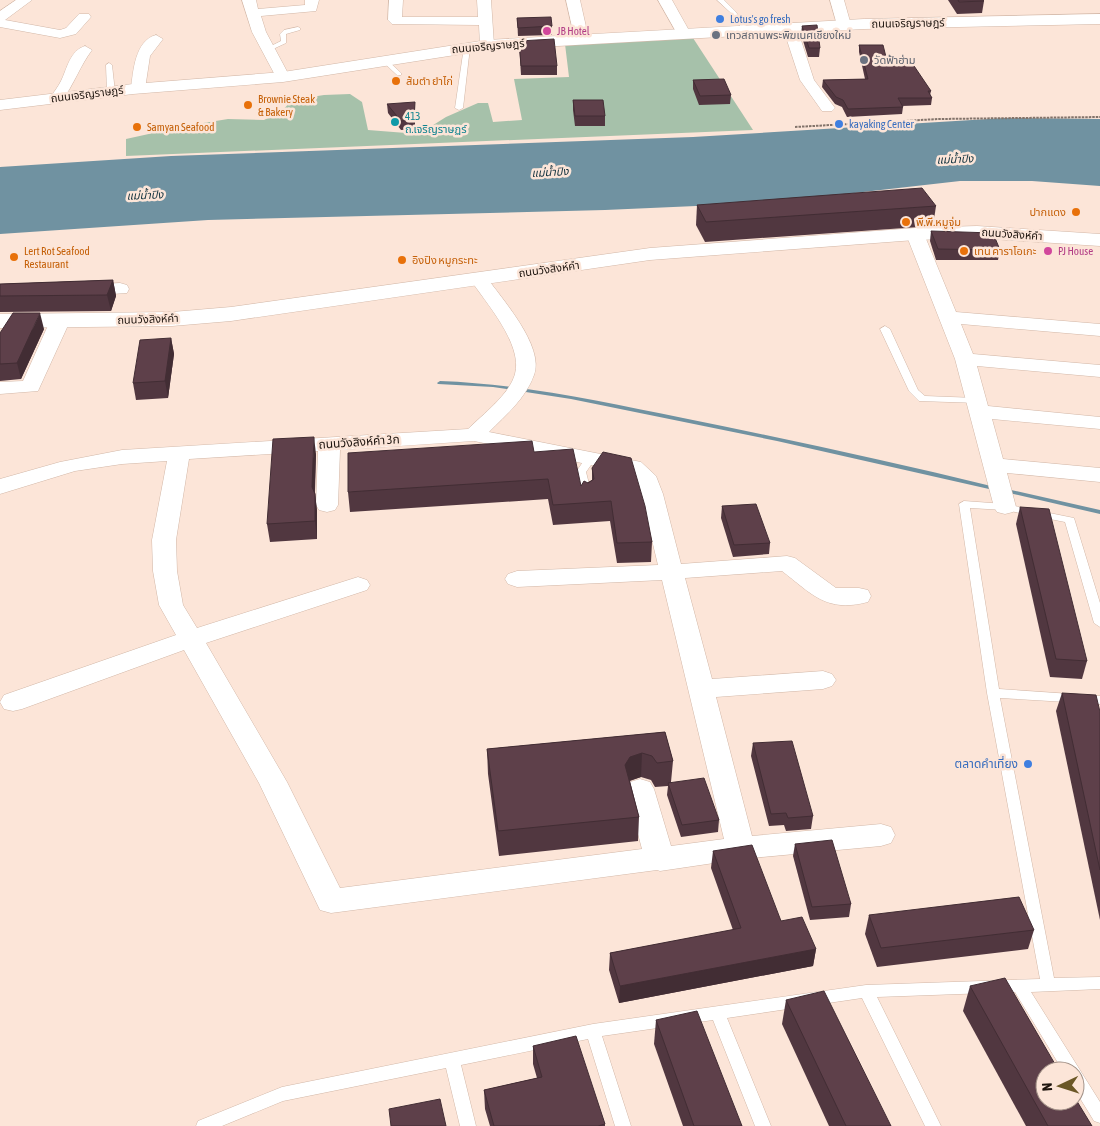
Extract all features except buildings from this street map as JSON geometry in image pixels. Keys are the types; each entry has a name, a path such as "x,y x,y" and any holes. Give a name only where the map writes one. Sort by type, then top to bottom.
{"main road":[{"name":"ถนนเจริญราษฎร์","path":"0,104 138,89 284,77 487,45 844,25 1100,20"},
{"name":"ถนนวังสิงห์คำ","path":"0,321 172,319 231,314 650,254 916,234 977,232 1100,240"}],"street":[{"path":"0,17 25,0"},
{"path":"284,77 259,32 252,7 311,8 312,0"},
{"path":"396,0 395,20 397,22 485,21"},
{"path":"484,0 487,45"},
{"path":"573,0 582,40"},
{"path":"665,0 684,34"},
{"path":"837,0 844,25"},
{"path":"0,23 60,34 71,31 84,17"},
{"path":"790,28 807,80 827,108"},
{"path":"138,89 143,55 156,39"},
{"path":"57,98 70,79 77,59 85,50"},
{"path":"916,234 965,359 1005,507"},
{"path":"474,435 513,396 525,374 526,357 519,337 479,279"},
{"path":"64,290 120,289"},
{"path":"948,317 1100,330"},
{"path":"0,388 31,387 60,321"},
{"path":"965,359 1100,371"},
{"path":"978,406 1100,423"},
{"name":"ถนนวังสิงห์คำ 3ก","path":"0,487 32,475 79,462 122,457 474,435 633,467 645,476 652,494 740,848"},
{"path":"327,505 329,444"},
{"path":"179,454 164,540 171,605 272,782 331,901 660,860 740,848 881,834"},
{"path":"994,466 1100,475"},
{"path":"517,579 671,572 787,563 830,596 859,596"},
{"path":"14,702 191,639 358,585"},
{"path":"700,689 823,680"},
{"path":"640,789 660,860"}],"lane":[{"path":"720,0 733,12 746,30"},
{"path":"268,49 284,42 282,34 298,29"},
{"path":"459,108 467,47"},
{"path":"384,60 399,74"},
{"path":"109,65 111,92"},
{"path":"885,329 914,391 922,399 978,406"},
{"path":"588,498 581,472 591,458"},
{"path":"1048,984 993,693 964,504 1005,507 1070,520 1100,623"},
{"path":"993,693 1100,700"},
{"path":"204,1126 282,1094 593,1030 866,991 1100,983"},
{"path":"1019,985 1066,1061"},
{"path":"866,991 933,1126"},
{"path":"718,1012 763,1126"},
{"path":"593,1030 623,1126"},
{"path":"452,1059 468,1126"},
{"path":"1085,1092 1100,1116"}],"path":[{"path":"795,127 949,119 1100,117"}],"green space":[{"path":"693,38 753,130 126,156 126,139 228,119 264,120 282,111 292,100 324,95 350,94 362,102 368,130 419,134 446,117 478,103 488,103 493,122 522,120 514,79 569,77 565,44"}],"water":[{"name":"แม่น้ำปิง","path":"1005,118 1100,119 1100,186 1032,181 960,181 766,203 605,210 208,220 0,234 0,167 171,156 693,137"}],"waterway":[{"path":"440,383 493,386 571,398 862,458 989,487"},
{"path":"1011,492 1100,512"}],"place":[{"name":"Lotus's go fresh","path":"720,19"},
{"name":"JB Hotel","path":"547,31"},
{"name":"เทวสถานพระพิฆเนศเชียงใหม่","path":"716,35"},
{"name":"วัดฟ้าฮ่าม","path":"864,60"},
{"name":"ส้มตำ ยำไก่","path":"396,81"},
{"name":"Brownie Steak & Bakery","path":"248,105"},
{"name":"413 ถ.เจริญราษฏร์","path":"395,122"},
{"name":"kayaking Center","path":"839,124"},
{"name":"Samyan Seafood","path":"137,127"},
{"name":"ปากแดง","path":"1076,212"},
{"name":"พี.พี.หมูจุ่ม","path":"906,222"},
{"name":"เทน คาราโอเกะ","path":"964,251"},
{"name":"PJ House","path":"1048,251"},
{"name":"Lert Rot Seafood Restaurant","path":"14,257"},
{"name":"อิงปิง หมูกระทะ","path":"402,260"},
{"name":"ตลาดคำเที่ยง","path":"1028,764"}]}
